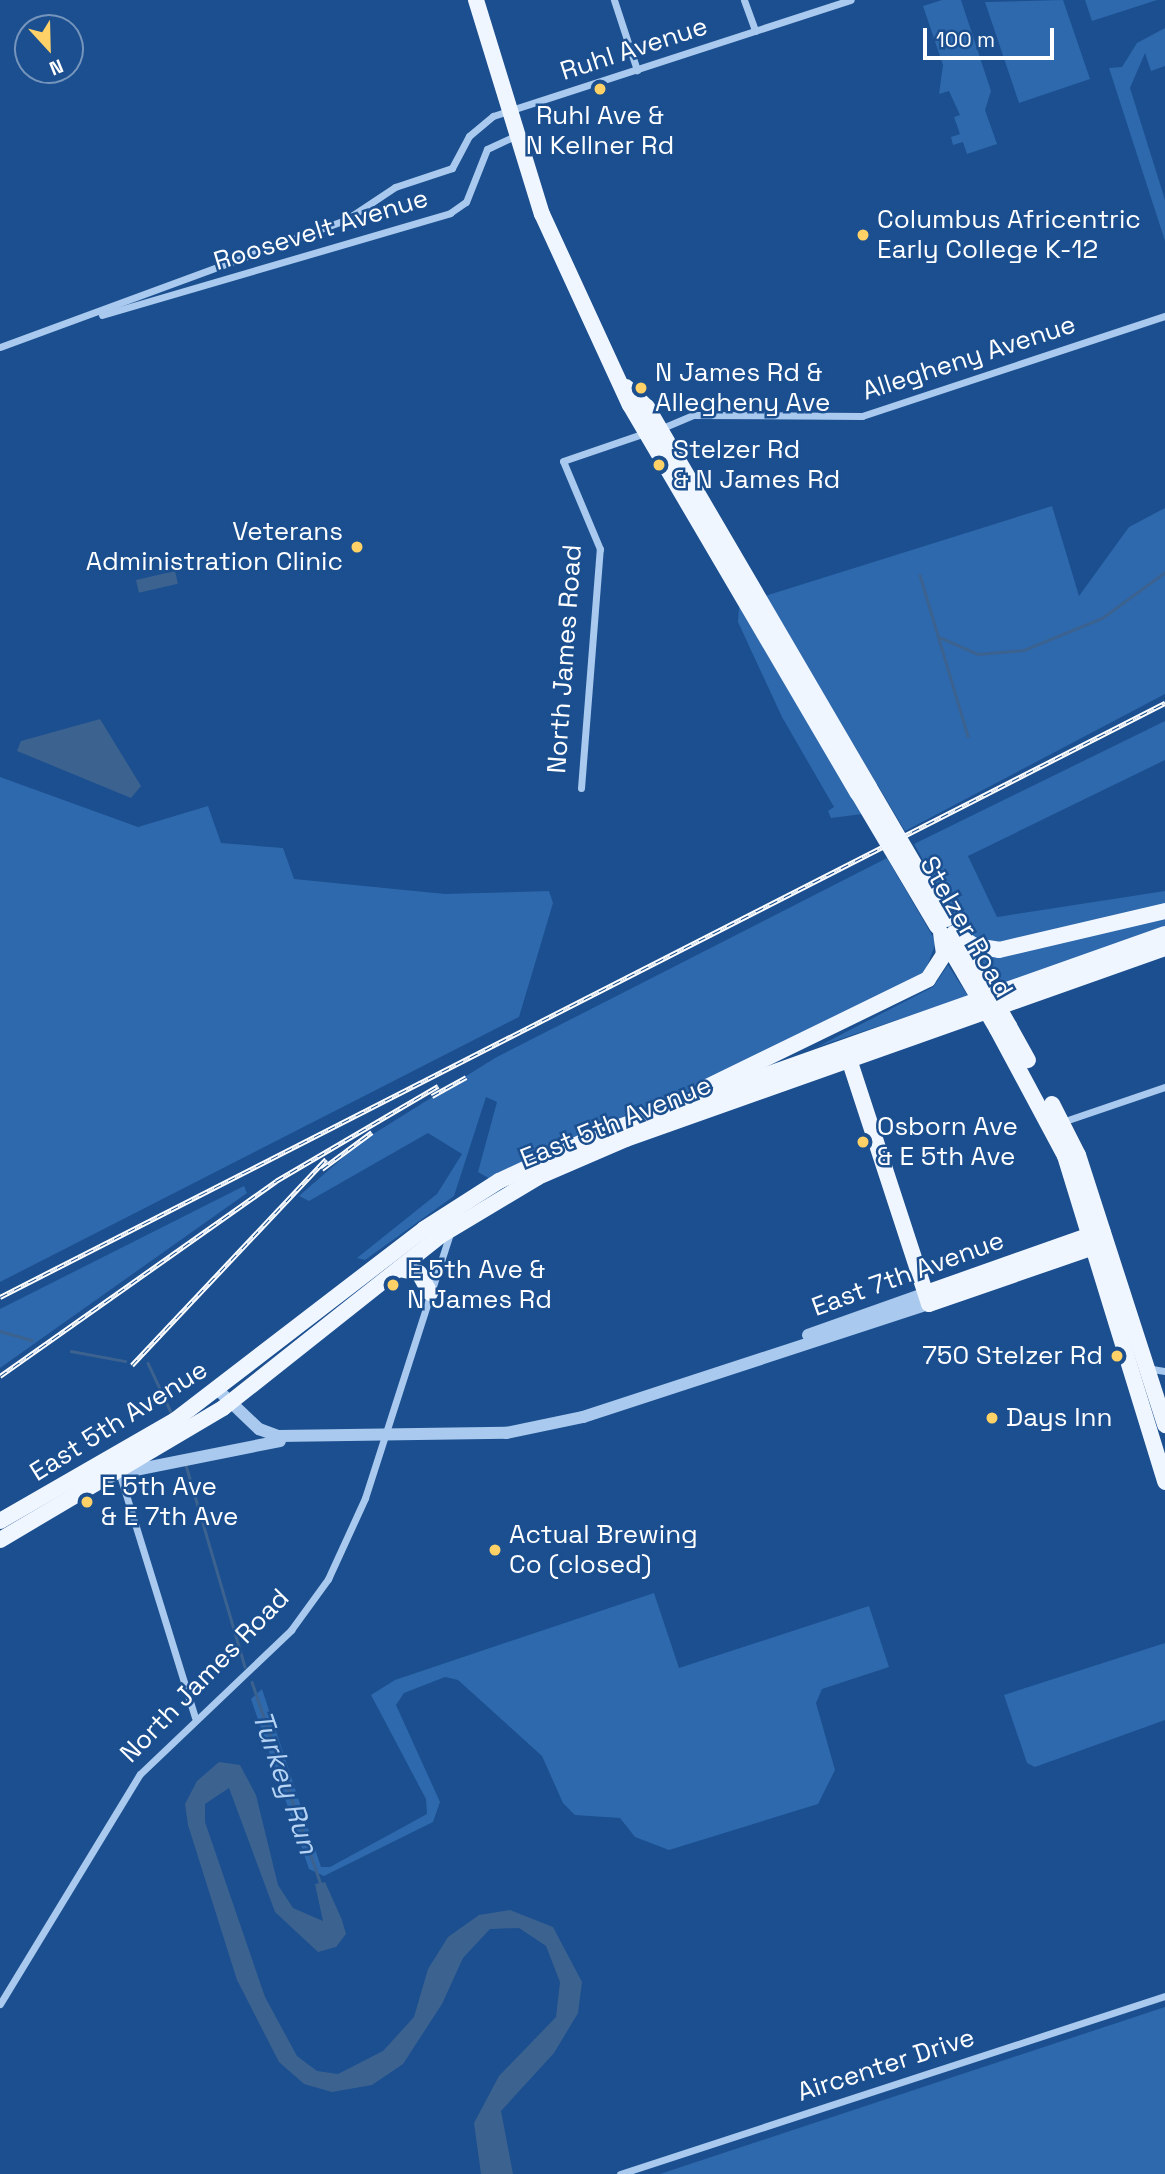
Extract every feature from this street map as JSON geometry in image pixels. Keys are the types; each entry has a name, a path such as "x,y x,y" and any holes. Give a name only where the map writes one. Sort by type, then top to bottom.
{"main road":[{"path":"476,0 552,242 625,387 653,431"},
{"name":"Stelzer Road","path":"653,431 944,928 1062,1122 1165,1425"},
{"path":"944,928 975,946 999,950 1165,911"},
{"path":"613,1129 928,979 944,954 944,928"},
{"name":"East 5th Avenue","path":"0,1521 115,1466 231,1402 452,1228 593,1151 1165,934"},
{"name":"East 5th Avenue","path":"0,1540 115,1466 460,1206 613,1129 1165,948"},
{"name":"Stelzer Road","path":"1003,1027 1055,1134 1100,1238 1105,1274 1131,1373 1165,1482"},
{"path":"847,1054 928,1298"},
{"name":"East 7th Avenue","path":"928,1298 1049,1262 1100,1238"},
{"name":"East 7th Avenue","path":"928,1298 1100,1238"},
{"path":"1049,1262 1088,1258 1105,1274"},
{"path":"399,1269 419,1273 430,1293"}],"street":[{"path":"614,0 637,70"},
{"path":"744,0 755,31"},
{"name":"Ruhl Avenue","path":"509,110 851,0"},
{"name":"Roosevelt Avenue","path":"98,316 206,267 347,219 395,187 452,168 477,127 509,110"},
{"name":"Roosevelt Avenue","path":"0,347 450,214 466,202 487,149 517,135"},
{"name":"Allegheny Avenue","path":"653,431 702,414 862,416 1165,316"},
{"name":"North James Road","path":"581,788 600,549 563,461 653,431"},
{"path":"1062,1122 1165,1087"},
{"name":"North James Road","path":"0,2004 140,1774 195,1718 291,1630 328,1579 383,1438 460,1206"},
{"name":"East 7th Avenue","path":"115,1466 227,1447 303,1438 383,1438 548,1427 928,1298"},
{"path":"1131,1373 1147,1368 1165,1371"},
{"name":"East 7th Avenue","path":"218,1390 264,1432 303,1438"},
{"path":"115,1466 195,1718"},
{"name":"Aircenter Drive","path":"620,2174 1165,1996"}],"shaded area":[{"path":"942,0 961,0 991,91 985,110 997,144 967,154 963,142 953,145 951,137 960,134 954,117 960,115 949,91 939,94 943,65 923,6"},
{"path":"1063,0 1090,79 1019,103 985,2"},
{"path":"1085,0 1157,0 1092,21"},
{"path":"1165,28 1165,66 1151,71 1145,53 1130,88 1165,200 1165,241 1109,68 1122,67 1137,43"},
{"path":"1052,506 1079,596 1129,527 1165,508 1165,694 905,831 765,596"},
{"path":"175,571 178,584 139,593 136,580"},
{"path":"739,607 862,814 831,818 828,811 834,807 782,717 738,622"},
{"path":"100,719 141,786 131,798 17,751 21,741"},
{"path":"1165,721 1165,760 968,856 997,917 1165,891 1165,907 1004,944 974,939 961,927 914,844"},
{"path":"0,777 138,827 208,806 221,843 283,848 294,879 445,894 549,891 553,903 519,1017 0,1282"},
{"path":"887,858 936,942 924,975 708,1084 594,1128 492,1180 478,1172 497,1102 486,1097 454,1196 365,1260 357,1258 437,1194 462,1154 428,1133 309,1201 299,1196 362,1141 495,1058"},
{"path":"1165,918 1165,927 997,988 981,959"},
{"path":"948,965 968,996 817,1047 933,987"},
{"path":"244,1186 247,1193 0,1368 0,1309"},
{"path":"654,1593 679,1668 869,1606 889,1667 822,1689 816,1703 835,1770 818,1804 669,1850 635,1837 620,1818 575,1815 563,1803 542,1756 458,1680 445,1677 404,1693 396,1705 440,1802 433,1822 324,1876 309,1869 251,1699 262,1689 321,1867 330,1867 427,1814 426,1799 371,1695 395,1680"},
{"path":"1165,1643 1165,1720 1035,1767 1027,1763 1004,1695"},
{"path":"219,1762 240,1765 256,1795 278,1885 293,1908 323,1921 315,1884 325,1882 342,1920 346,1934 336,1947 318,1952 275,1912 229,1788 205,1804 205,1822 265,1997 297,2056 317,2071 338,2074 383,2051 414,2017 428,1969 448,1937 479,1915 510,1910 553,1927 582,1982 578,2013 554,2053 501,2111 513,2174 481,2174 474,2123 499,2076 556,2017 560,1982 546,1946 519,1928 490,1929 463,1958 442,2004 403,2064 372,2085 332,2092 304,2084 279,2062 237,1980 188,1825 185,1804 197,1781"},
{"path":"1165,2007 1165,2174 660,2174 678,2168"}],"waterway":[{"path":"939,637 978,654 1024,650 1102,618 1165,572"},
{"path":"920,575 968,736"},
{"name":"Turkey Run","path":"0,1331 32,1340"},
{"name":"Turkey Run","path":"71,1351 125,1361"},
{"name":"Turkey Run","path":"148,1363 171,1412"},
{"name":"Turkey Run","path":"186,1465 245,1667"},
{"name":"Turkey Run","path":"252,1682 320,1882"}],"railway":[{"path":"0,1297 1165,703"},
{"path":"432,1096 466,1077"},
{"path":"0,1376 276,1181 438,1086"},
{"path":"322,1169 372,1132"},
{"path":"132,1365 326,1159"}],"place":[{"name":"Ruhl Ave & N Kellner Rd","path":"600,89"},
{"name":"Columbus Africentric Early College K-12","path":"863,235"},
{"name":"N James Rd & Allegheny Ave","path":"641,388"},
{"name":"Stelzer Rd & N James Rd","path":"659,465"},
{"name":"Veterans Administration Clinic","path":"357,547"},
{"name":"Osborn Ave & E 5th Ave","path":"863,1142"},
{"name":"E 5th Ave & N James Rd","path":"393,1285"},
{"name":"750 Stelzer Rd","path":"1117,1356"},
{"name":"Days Inn","path":"992,1418"},
{"name":"E 5th Ave & E 7th Ave","path":"87,1502"},
{"name":"Actual Brewing Co (closed)","path":"495,1550"}]}
